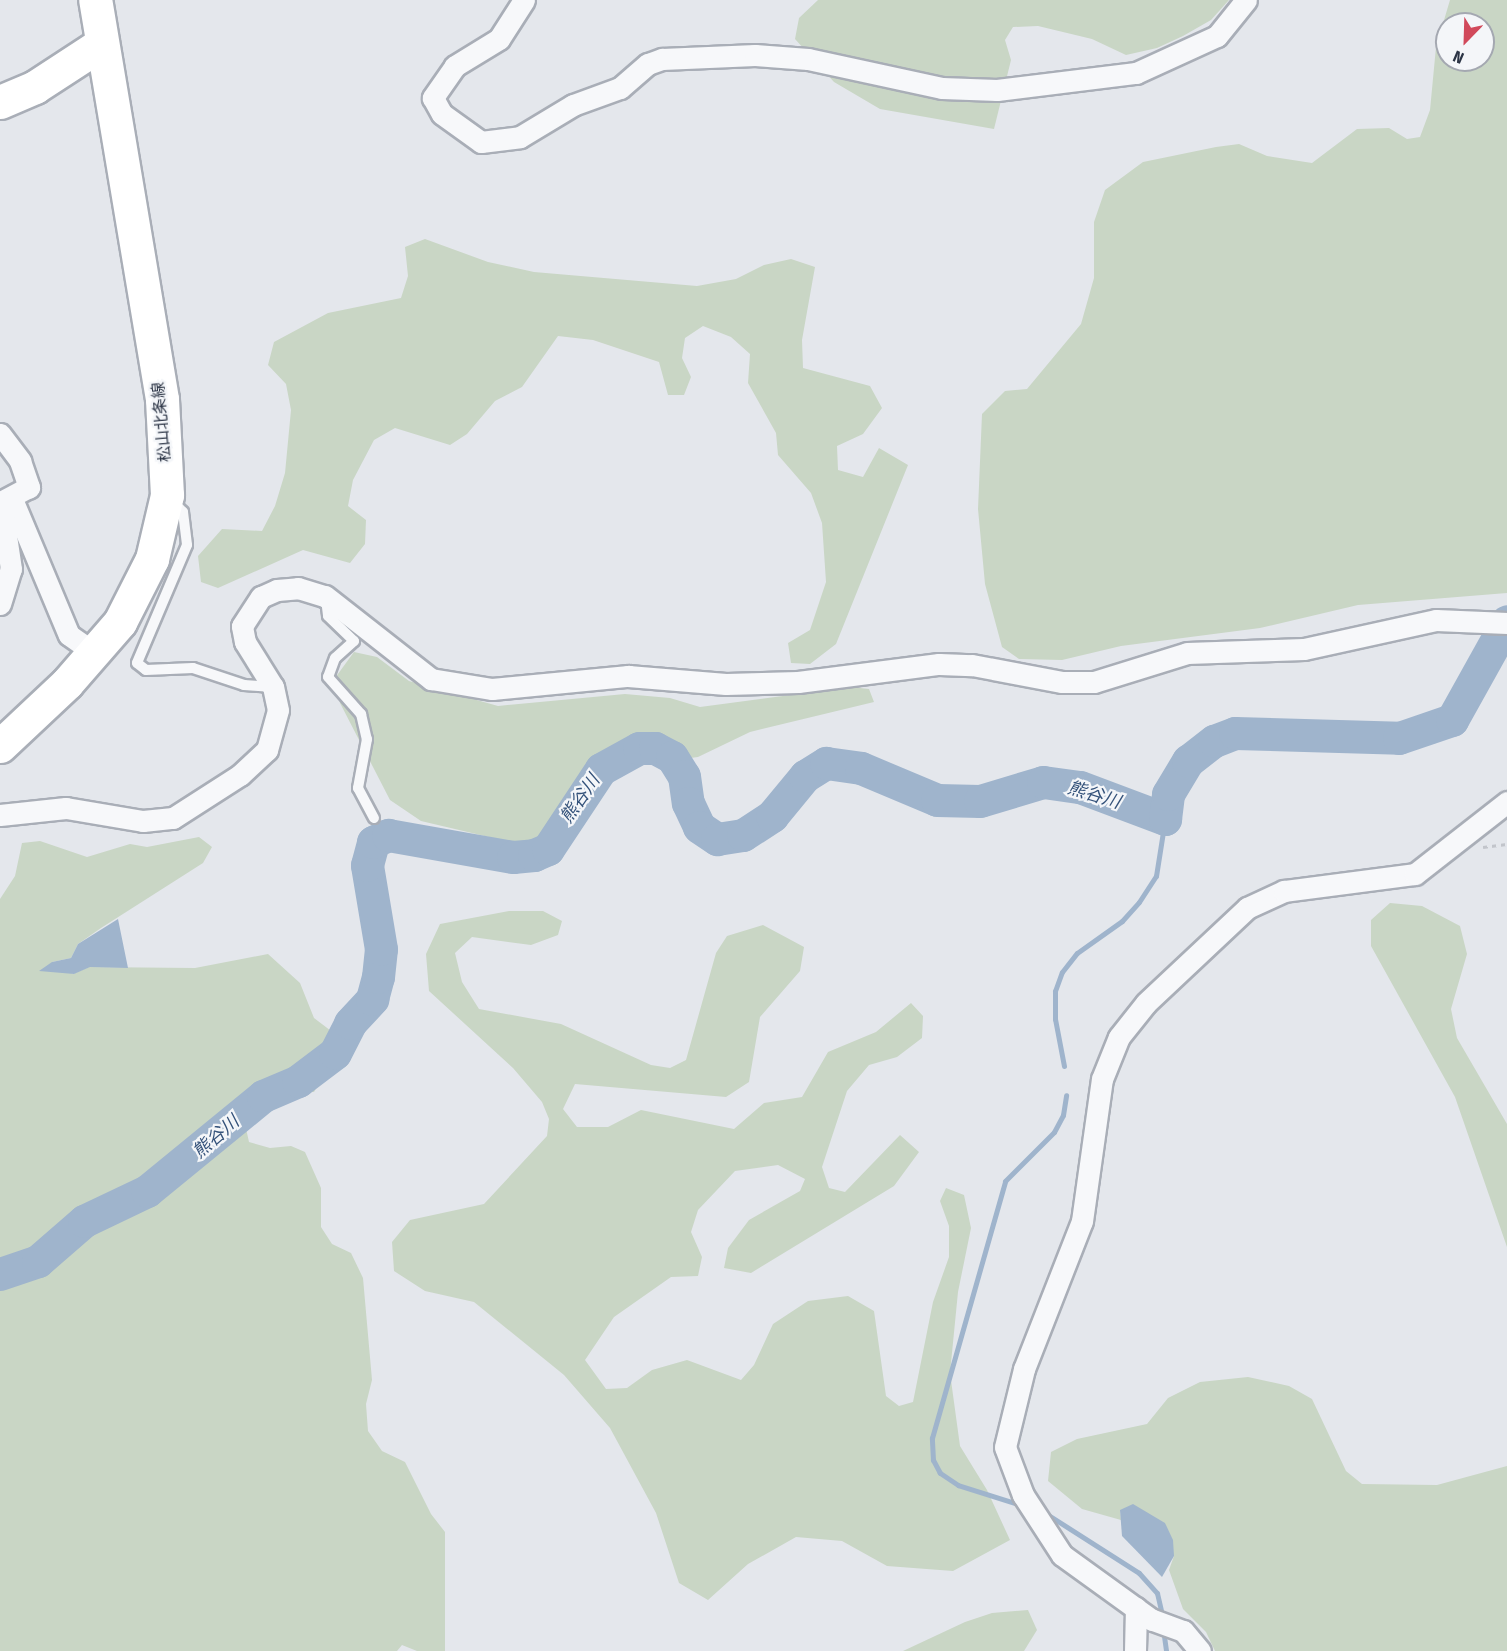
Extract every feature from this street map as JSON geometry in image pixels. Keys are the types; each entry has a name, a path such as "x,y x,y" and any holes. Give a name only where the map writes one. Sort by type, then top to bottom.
{"main road":[{"name":"松山北条線","path":"0,746 95,653 139,592 161,530 167,495 162,399 95,0"},
{"path":"0,102 35,87 101,44"}],"street":[{"path":"524,0 499,39 455,66 434,98 442,114 481,142 520,137 573,105 620,88 648,64 662,59 755,55 808,59 942,88 997,90 1136,74 1217,36 1246,0"},
{"path":"0,434 20,461 29,487 4,501"},
{"path":"0,604 11,569 4,501"},
{"path":"4,501 69,635 95,653"},
{"path":"0,815 66,808 143,820 173,818 240,775 267,750 278,710 273,687 245,642 243,626 248,611 261,597 277,590 298,588 326,596 431,679 492,689 628,676 726,684 798,682 939,664 972,665 1062,682 1094,682 1187,653 1315,647 1436,620 1500,622"},
{"path":"1200,1651 1183,1631 1144,1614 1071,1563 1047,1533 1023,1494 1005,1447 1024,1369 1082,1221 1102,1079 1119,1037 1146,1003 1248,908 1284,891 1415,874 1507,802"},
{"path":"1135,1651 1144,1614"}],"lane":[{"path":"167,495 183,512 187,545 137,663 146,670 193,668 244,685 273,687"},
{"path":"326,596 328,616 354,641 335,658 328,677 361,714 367,739 358,788 374,818"}],"green space":[{"path":"818,0 1229,0 1211,20 1183,36 1157,48 1126,55 1092,39 1038,26 1013,27 1005,40 1011,60 994,129 880,109 834,82 795,39 799,18"},
{"path":"1450,0 1507,0 1507,593 1358,605 1260,628 1121,646 1062,660 1019,659 1002,647 985,584 978,509 982,414 1005,391 1027,389 1081,324 1094,278 1094,222 1105,190 1143,162 1216,147 1239,144 1267,156 1312,163 1357,129 1389,128 1407,139 1420,137 1430,110 1435,58 1435,72 1495,72 1495,12 1446,12"},
{"path":"425,239 488,262 534,272 697,286 736,279 764,265 791,259 815,267 802,340 803,368 870,386 882,408 863,434 837,446 838,470 863,477 879,448 908,465 836,644 810,664 791,663 788,643 810,630 826,582 822,523 811,493 778,455 776,433 748,383 750,354 731,337 703,326 685,338 682,358 691,377 684,395 668,395 659,362 593,340 558,336 522,387 495,401 467,434 450,445 395,428 374,440 353,480 348,506 366,520 365,544 350,563 303,550 218,588 201,582 198,556 222,529 262,531 275,506 285,473 291,410 286,384 268,365 274,342 328,313 401,298 408,276 405,247"},
{"path":"354,652 377,657 409,681 498,706 625,694 670,698 700,707 851,687 869,689 874,702 750,732 698,757 623,767 583,796 547,837 518,844 421,821 390,800 340,703 335,678"},
{"path":"199,837 212,847 203,863 78,944 71,958 52,962 73,974 89,967 195,968 268,954 300,983 314,1018 343,1040 314,1092 276,1093 251,1110 245,1124 249,1142 270,1148 291,1146 305,1152 321,1188 321,1227 332,1244 351,1253 363,1278 372,1380 366,1404 368,1431 382,1451 405,1462 431,1514 445,1532 445,1651 417,1651 402,1645 397,1651 0,1651 0,899 15,876 22,843 40,841 87,857 130,844 147,847"},
{"path":"1390,903 1422,906 1460,926 1467,954 1451,1009 1457,1038 1507,1124 1507,1247 1455,1097 1371,946 1371,920"},
{"path":"509,911 543,911 562,921 558,935 531,945 472,937 455,953 462,982 479,1009 561,1024 651,1065 670,1068 686,1060 716,953 727,936 763,925 804,947 800,971 760,1017 749,1082 726,1097 575,1084 563,1109 577,1127 608,1127 641,1110 734,1129 764,1103 802,1097 828,1052 876,1032 911,1003 923,1016 922,1038 897,1057 869,1065 847,1091 822,1167 829,1188 845,1192 900,1135 919,1152 894,1186 751,1273 724,1268 728,1248 749,1220 800,1191 805,1179 778,1165 735,1171 698,1210 691,1232 702,1257 698,1276 671,1277 614,1317 585,1360 606,1389 627,1388 652,1370 687,1360 741,1380 754,1365 773,1324 808,1301 848,1296 874,1311 886,1396 899,1406 913,1402 933,1302 949,1257 949,1226 940,1201 946,1188 964,1195 971,1228 958,1292 950,1373 960,1446 987,1490 1010,1540 953,1571 887,1566 842,1541 796,1537 748,1564 708,1600 679,1583 656,1513 610,1428 564,1375 474,1302 425,1291 394,1271 392,1242 410,1220 484,1204 547,1136 549,1119 542,1102 513,1068 429,991 426,954 440,924"},
{"path":"1248,1377 1289,1386 1312,1399 1346,1471 1362,1484 1437,1485 1507,1466 1507,1651 1215,1651 1206,1632 1183,1609 1169,1570 1174,1556 1120,1510 1121,1520 1082,1509 1048,1481 1051,1452 1077,1439 1147,1424 1168,1398 1200,1382"},
{"path":"1028,1610 1037,1630 1024,1651 903,1651 965,1622 992,1613"}],"water":[{"path":"118,919 128,968 90,967 74,974 39,971 52,962 71,958 78,944"},
{"path":"1133,1504 1165,1523 1173,1540 1174,1556 1162,1577 1122,1536 1120,1510"}],"waterway":[{"name":"熊谷川","path":"0,1274 38,1261 84,1221 147,1191 263,1096 298,1081 335,1053 350,1023 372,999 378,977 381,949 367,865 373,842 388,835 513,857 534,855 548,849 601,769 639,748 655,748 672,757 684,776 688,803 699,827 717,839 743,835 772,816 805,776 826,763 861,768 937,800 980,801 1043,782 1080,787 1165,819 1168,794 1188,761 1214,741 1235,733 1399,738 1452,720 1507,621"},
{"path":"1064,1066 1055,1019 1055,991 1062,972 1077,953 1122,921 1139,902 1156,876 1165,819"},
{"path":"1021,1505 958,1485 940,1473 933,1460 932,1438 1005,1181 1054,1132 1063,1115 1066,1095"},
{"path":"1042,1511 1139,1573 1157,1593 1163,1620"},
{"path":"1163,1629 1166,1651"}]}
